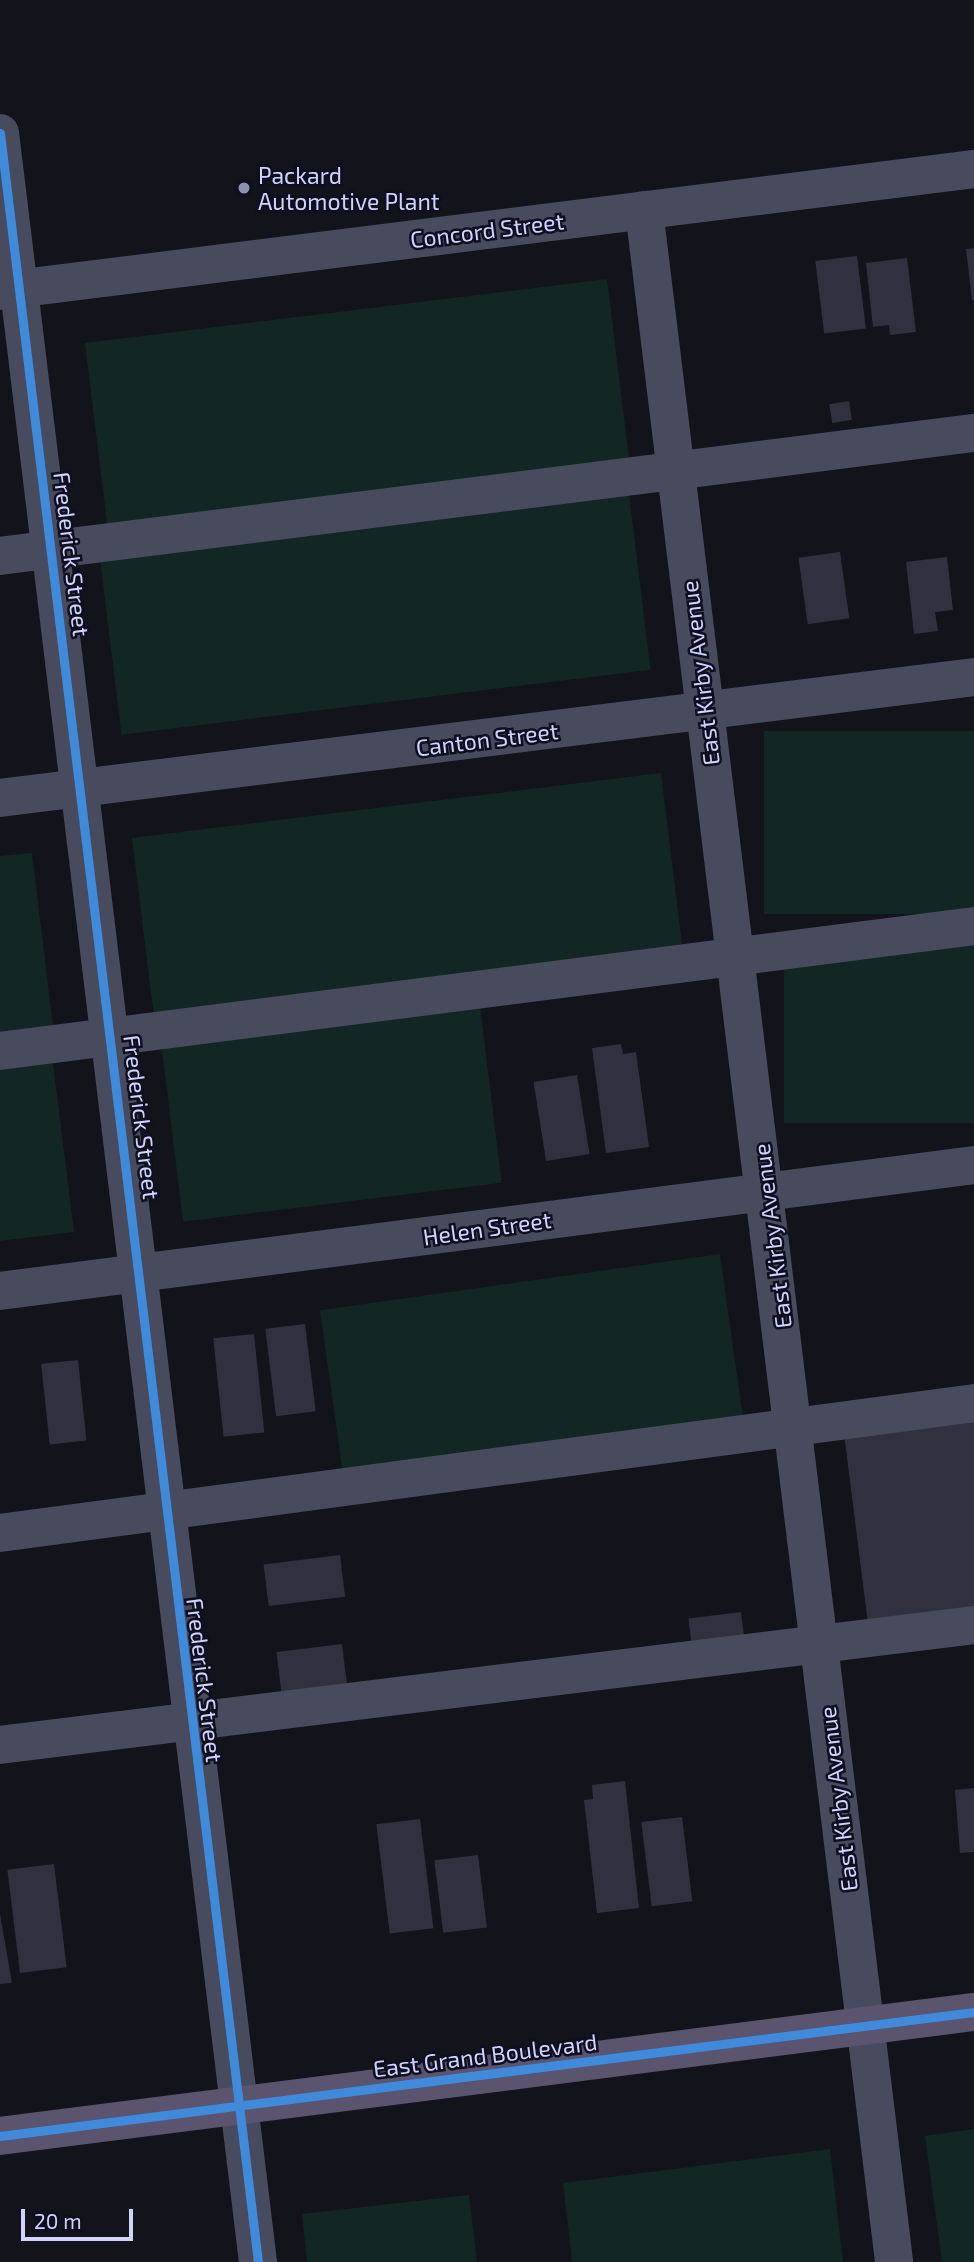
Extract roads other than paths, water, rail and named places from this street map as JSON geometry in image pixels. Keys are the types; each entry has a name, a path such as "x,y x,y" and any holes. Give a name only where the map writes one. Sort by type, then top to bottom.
{"main road":[{"name":"East Grand Boulevard","path":"0,2136 974,2012"}],"street":[{"name":"Frederick Street","path":"0,133 10,290 52,550 112,1038 165,1515 258,2262"},
{"name":"Concord Street","path":"10,290 974,169"},
{"name":"East Kirby Avenue","path":"644,210 704,713 767,1191 894,2262"},
{"path":"0,556 974,433"},
{"name":"Canton Street","path":"0,798 704,713 974,677"},
{"path":"0,1051 974,926"},
{"name":"Helen Street","path":"0,1291 974,1165"},
{"path":"0,1533 165,1515 974,1403"},
{"path":"0,1745 974,1625"}],"place":[{"name":"Packard Automotive Plant","path":"244,188"}]}
